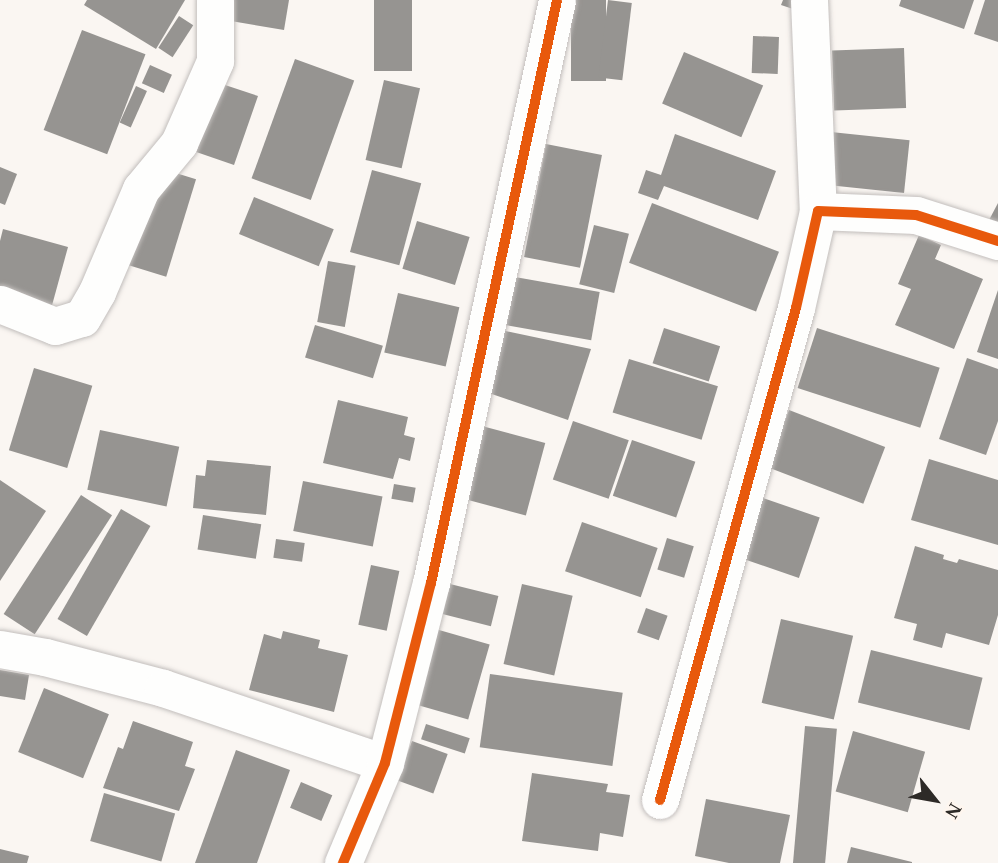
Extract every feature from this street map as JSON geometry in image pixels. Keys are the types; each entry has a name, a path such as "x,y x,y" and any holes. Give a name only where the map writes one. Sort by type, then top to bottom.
{"street":[{"path":"0,304 55,326 82,318 97,292 141,189 179,143 215,61 215,0"},
{"path":"343,863 385,763 431,583 557,0"},
{"path":"660,800 796,308 818,211 809,0"},
{"path":"818,211 916,215 998,241"},
{"path":"0,649 46,657 163,688 385,763"}],"building":[{"path":"87,0 185,0 156,49 84,5"},
{"path":"228,0 289,0 284,30 225,20"},
{"path":"374,0 412,0 412,71 374,71"},
{"path":"571,0 606,0 606,81 571,81"},
{"path":"608,0 632,3 622,80 598,77"},
{"path":"783,0 800,0 796,10 781,5"},
{"path":"901,0 974,0 964,29 899,6"},
{"path":"985,0 998,0 998,42 974,34"},
{"path":"179,16 193,25 173,57 158,48"},
{"path":"82,30 145,54 107,154 44,130"},
{"path":"753,36 779,37 778,74 752,73"},
{"path":"904,48 906,108 834,110 832,51"},
{"path":"684,52 763,86 741,137 662,104"},
{"path":"295,59 354,81 311,200 252,178"},
{"path":"150,65 172,75 164,93 142,83"},
{"path":"384,80 420,88 402,168 366,160"},
{"path":"216,82 258,96 234,165 176,145"},
{"path":"136,86 147,91 131,127 120,123"},
{"path":"831,132 910,140 904,193 825,185"},
{"path":"675,134 776,171 758,220 664,186 658,200 638,193 646,170 661,175"},
{"path":"546,144 602,155 580,268 524,257"},
{"path":"153,166 196,179 166,277 123,264"},
{"path":"0,167 17,174 5,205 0,203"},
{"path":"372,170 421,183 399,265 350,252"},
{"path":"254,197 334,229 319,266 239,234"},
{"path":"652,203 779,252 756,311 629,263"},
{"path":"998,203 998,227 988,222"},
{"path":"417,221 470,237 455,285 402,269"},
{"path":"594,225 629,234 614,293 579,284"},
{"path":"3,229 68,247 51,309 0,295 0,241"},
{"path":"919,235 941,245 935,259 983,279 954,349 895,325 911,289 898,284"},
{"path":"328,261 356,266 345,327 317,322"},
{"path":"515,277 600,292 591,340 506,325"},
{"path":"998,290 998,359 977,352"},
{"path":"398,293 459,307 446,367 384,352"},
{"path":"315,325 383,346 373,378 305,358"},
{"path":"664,328 720,346 709,381 653,363"},
{"path":"817,328 940,368 920,428 798,388"},
{"path":"501,330 591,349 568,420 483,391"},
{"path":"967,358 998,369 998,421 986,455 939,439"},
{"path":"629,359 718,386 702,440 613,413"},
{"path":"34,368 92,386 67,468 9,450"},
{"path":"338,400 408,417 404,435 415,438 410,461 399,458 393,479 323,463"},
{"path":"789,410 885,447 863,504 767,467"},
{"path":"573,421 629,440 609,499 553,480"},
{"path":"467,422 545,443 526,515 448,494"},
{"path":"100,430 179,447 167,507 87,490"},
{"path":"632,440 695,462 676,518 613,496"},
{"path":"929,459 998,480 998,545 911,520"},
{"path":"207,460 271,466 266,515 193,508 196,475 205,476"},
{"path":"0,480 46,511 0,581"},
{"path":"303,481 383,496 373,547 293,531"},
{"path":"394,484 416,488 413,503 391,499"},
{"path":"81,495 112,515 35,634 4,614"},
{"path":"763,498 820,518 799,578 742,559"},
{"path":"121,509 150,526 87,636 58,619"},
{"path":"203,515 261,524 256,559 198,550"},
{"path":"582,522 658,548 641,597 565,571"},
{"path":"667,538 694,546 684,578 657,570"},
{"path":"276,539 305,543 302,562 273,558"},
{"path":"915,546 944,555 943,559 957,563 959,559 998,570 998,615 989,645 946,633 942,648 913,640 917,624 894,618"},
{"path":"371,565 399,571 387,631 358,625"},
{"path":"446,583 498,596 491,626 439,613"},
{"path":"522,584 573,596 554,676 504,664"},
{"path":"646,608 668,616 659,640 637,632"},
{"path":"781,619 853,636 834,719 762,703"},
{"path":"432,628 490,645 468,720 411,703"},
{"path":"283,631 320,640 318,648 348,655 334,712 249,690 264,634 281,639"},
{"path":"871,650 983,678 970,730 858,702"},
{"path":"0,670 29,675 25,700 0,696"},
{"path":"490,674 623,693 612,766 480,747"},
{"path":"44,688 109,714 83,778 18,752"},
{"path":"133,721 193,742 185,766 195,769 179,811 103,788 118,747 123,749"},
{"path":"426,724 470,738 465,753 421,739"},
{"path":"805,726 837,729 825,863 793,863"},
{"path":"853,731 925,752 908,812 836,792"},
{"path":"412,741 448,754 433,793 398,780"},
{"path":"236,750 290,770 257,863 195,863"},
{"path":"532,773 608,784 606,792 630,795 623,837 600,833 598,851 522,841"},
{"path":"301,782 332,795 321,821 290,808"},
{"path":"104,793 175,813 161,861 90,841"},
{"path":"706,799 790,815 780,863 729,863 695,856"},
{"path":"851,847 912,862 912,863 847,863"},
{"path":"0,849 29,856 27,863 0,863"}],"cycle path":[{"path":"343,863 385,763 431,583 557,0"},
{"path":"660,800 796,308 818,211 916,215 998,241"}]}
